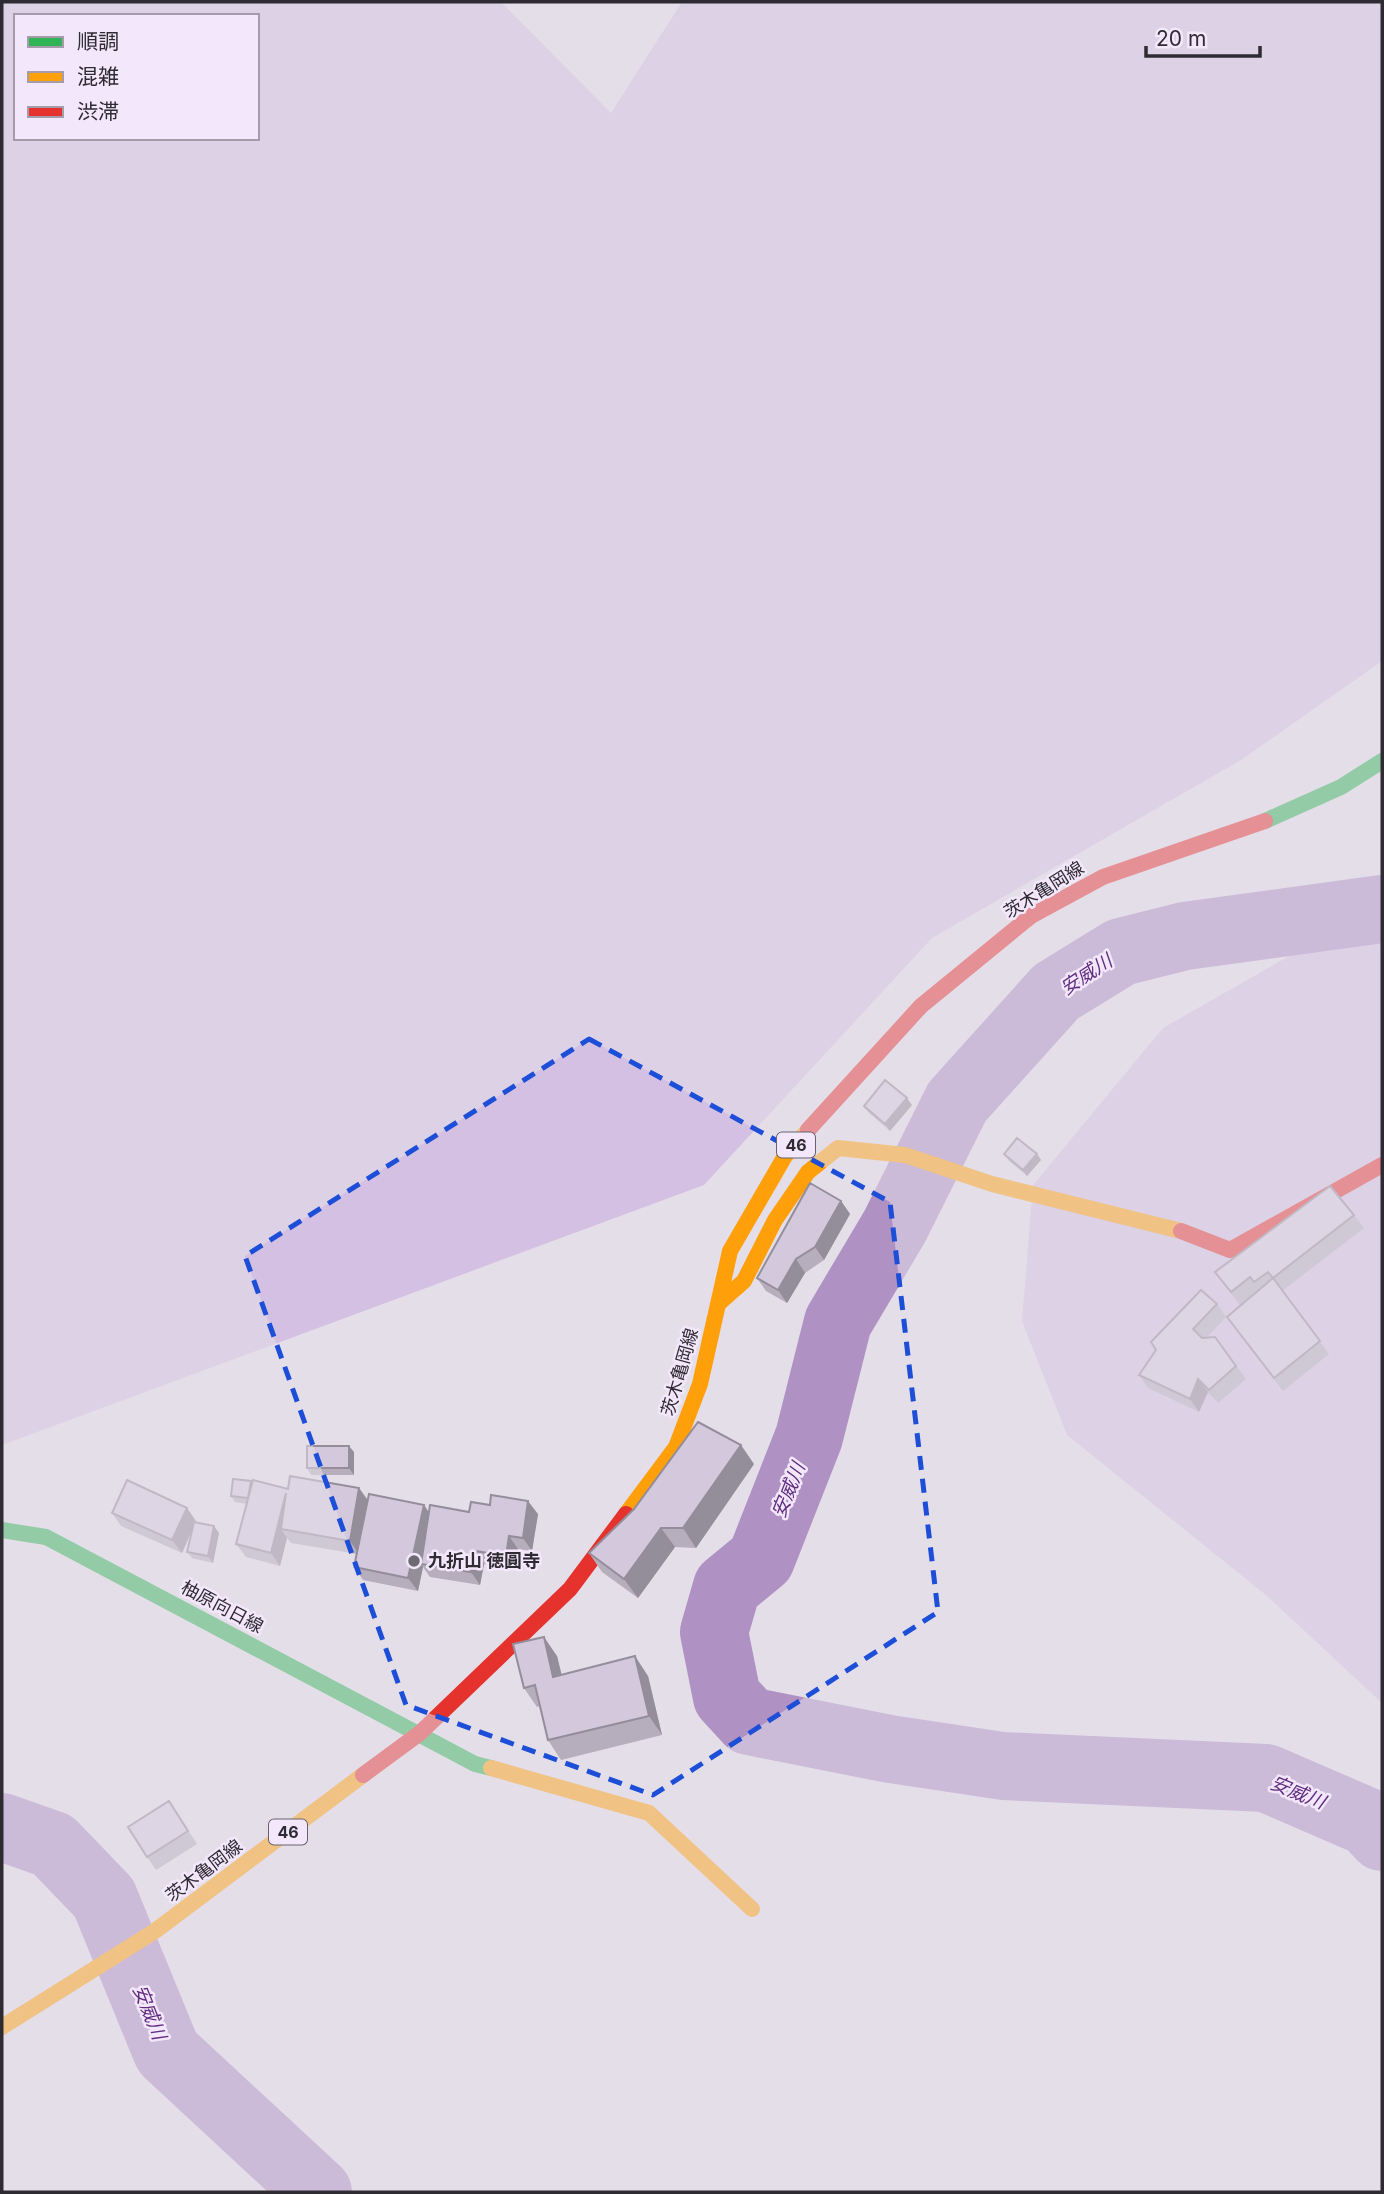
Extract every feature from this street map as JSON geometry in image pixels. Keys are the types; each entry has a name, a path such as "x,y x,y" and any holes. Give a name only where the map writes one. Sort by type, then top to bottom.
{"main road":[{"name":"茨木亀岡線","path":"9,2024 156,1931 420,1733 570,1589 676,1447 700,1384 730,1251 785,1156 921,1006 1031,916 1103,877 1275,818 1341,787 1382,761"},
{"path":"718,1304 744,1281 775,1220 808,1172 838,1148 905,1155 992,1184 1186,1232 1230,1250 1382,1165"},
{"name":"柚原向日線","path":"2,1530 46,1537 475,1764 649,1812 751,1909"}],"highlighted area":[{"path":"589,1039 890,1202 938,1612 653,1795 406,1705 245,1256"}],"shaded area":[{"path":"2,2 501,2 611,113 682,2 1382,2 1382,661 1241,760 932,938 704,1185 2,1445"},
{"path":"1382,903 1382,1703 1266,1595 1067,1435 1022,1321 1033,1185 1163,1028"}],"building":[{"path":"885,1080 907,1098 885,1124 864,1106"},
{"path":"1017,1138 1037,1154 1023,1170 1004,1154"},
{"path":"810,1183 841,1201 815,1247 796,1259 778,1290 757,1278"},
{"path":"1330,1186 1354,1215 1273,1278 1268,1272 1254,1282 1250,1277 1231,1292 1215,1272"},
{"path":"1273,1278 1320,1341 1274,1378 1227,1317"},
{"path":"1201,1290 1217,1304 1193,1329 1202,1338 1215,1337 1236,1366 1209,1390 1198,1379 1190,1399 1139,1375 1156,1350 1151,1342"},
{"path":"698,1422 741,1445 683,1528 661,1528 624,1579 589,1553 634,1509"},
{"path":"307,1446 349,1446 349,1468 307,1468"},
{"path":"290,1476 359,1488 350,1541 281,1529 286,1493 271,1553 236,1544 253,1480 288,1489"},
{"path":"233,1479 251,1481 248,1498 231,1496"},
{"path":"127,1480 187,1508 172,1540 112,1513"},
{"path":"369,1494 424,1505 408,1578 354,1567"},
{"path":"491,1495 528,1501 523,1538 509,1536 506,1556 475,1551 471,1572 421,1564 430,1505 469,1512 471,1502 490,1505"},
{"path":"194,1522 214,1526 208,1556 187,1552"},
{"path":"544,1637 553,1677 635,1656 649,1716 548,1740 535,1685 524,1688 513,1644"},
{"path":"169,1801 188,1831 147,1857 128,1827"}],"waterway":[{"name":"安威川","path":"1382,909 1185,936 1121,952 1056,992 957,1102 895,1226 838,1322 809,1437 761,1559 727,1587 714,1632 727,1697 749,1721 890,1749 1003,1766 1266,1778 1368,1822 1382,1837"},
{"name":"安威川","path":"2,1827 53,1845 104,1898 167,2052 318,2192"}],"traffic: fast":[{"path":"1265,821 1341,787 1382,761"},
{"path":"2,1530 46,1537 475,1764 491,1768"}],"traffic: slow":[{"path":"626,1514 676,1447 700,1384 730,1251 785,1156 808,1130"},
{"path":"718,1304 744,1281 775,1220 808,1172 838,1148 905,1155 992,1184 1181,1231"},
{"path":"491,1768 649,1813 752,1909"},
{"path":"2,2027 155,1931 363,1775"}],"traffic: jam":[{"path":"808,1130 921,1006 1031,916 1103,877 1265,821"},
{"path":"1181,1231 1230,1250 1382,1165"},
{"path":"363,1775 420,1733 570,1589 626,1514"}],"place":[{"name":"九折山 徳圓寺","path":"414,1561"}]}
